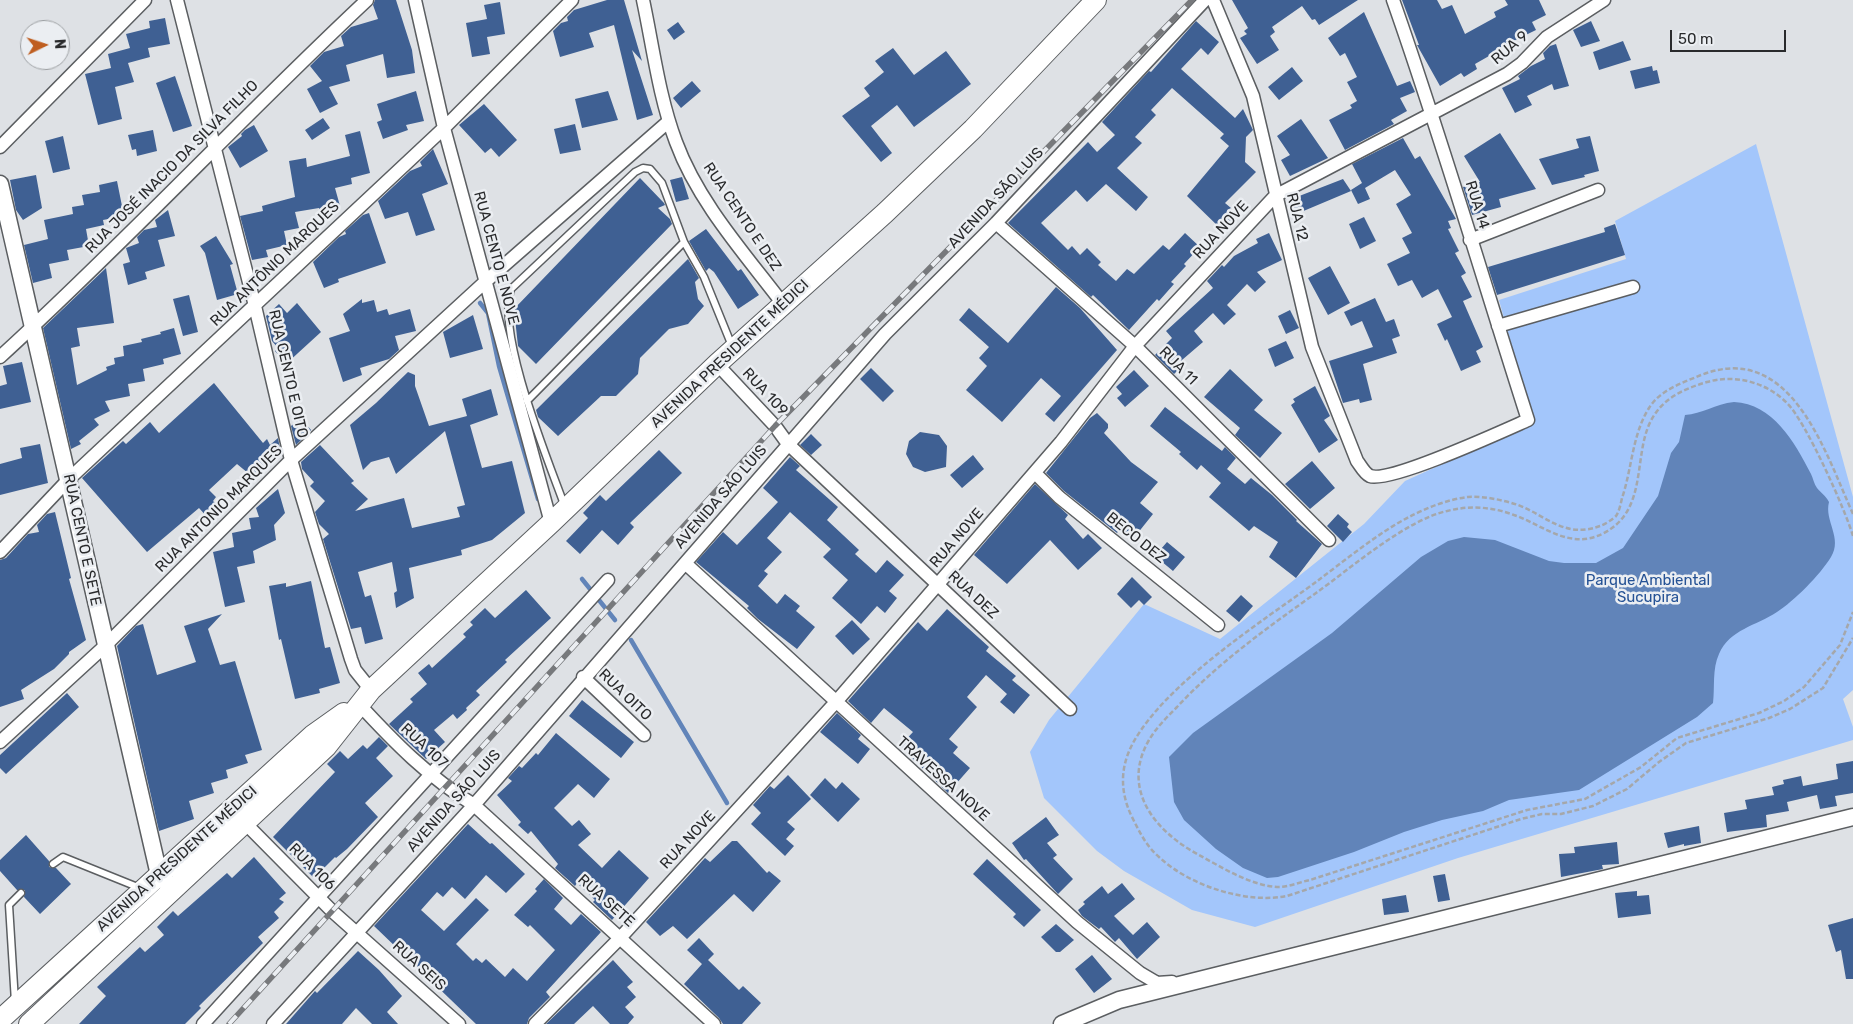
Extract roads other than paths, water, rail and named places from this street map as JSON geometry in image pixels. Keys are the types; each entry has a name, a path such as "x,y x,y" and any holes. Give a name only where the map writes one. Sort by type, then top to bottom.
{"main road":[{"name":"AVENIDA PRESIDENTE MÉDICI","path":"0,1020 313,735 364,697 551,523 733,349 885,213 973,129 1096,0"},
{"name":"AVENIDA PRESIDENTE MÉDICI","path":"29,1024 326,748 364,697"}],"street":[{"path":"0,147 145,0"},
{"name":"RUA CENTO E OITO","path":"177,0 216,148 291,460 353,665 362,680 364,697"},
{"name":"RUA JOSÉ INACIO DA SILVA FILHO","path":"0,356 33,327 298,65 367,0"},
{"name":"RUA CENTO E NOVE","path":"415,0 444,128 551,523"},
{"name":"RUA ANTÔNIO MARQUES","path":"0,552 69,479 444,128 572,0"},
{"name":"RUA CENTO E DEZ","path":"643,0 669,121 680,151 702,192 741,250 783,304"},
{"name":"AVENIDA SÃO LUIS","path":"272,1024 474,805 583,677 885,334 996,224 1205,0"},
{"name":"RUA 12","path":"1213,0 1253,96 1312,347 1364,472 1370,476 1379,477 1408,470 1528,420"},
{"name":"RUA 14","path":"1393,0 1432,113 1470,240 1528,420"},
{"name":"RUA 9","path":"1432,113 1507,74 1522,63 1547,36 1604,0"},
{"name":"RUA NOVE","path":"534,1024 621,937 835,703 1062,442 1135,346 1275,196 1432,113"},
{"name":"RUA ANTONIO MARQUES","path":"0,742 104,646 291,460 485,282 669,121"},
{"name":"RUA CENTO E SETE","path":"0,184 69,479 104,646 159,875 173,890"},
{"path":"1470,240 1598,190"},
{"name":"RUA 11","path":"996,224 1135,346 1329,540"},
{"path":"1498,326 1633,287"},
{"name":"RUA 109","path":"717,364 775,426 788,444"},
{"name":"RUA DEZ","path":"788,444 1070,709"},
{"name":"BECO DEZ","path":"1035,473 1059,497 1218,625"},
{"name":"TRAVESSA NOVE","path":"685,563 835,703 1070,915 1140,973 1157,982 1196,980"},
{"path":"203,1024 319,896 431,777 604,585"},
{"name":"RUA OITO","path":"583,677 644,735"},
{"name":"RUA 107","path":"364,697 399,747 431,777 474,805"},
{"name":"RUA SETE","path":"474,805 621,937 714,1024"},
{"path":"1062,1024 1119,1000 1853,817"},
{"name":"RUA 106","path":"246,824 332,911 357,932"},
{"name":"RUA SEIS","path":"357,932 459,1024"}],"lane":[{"path":"565,509 527,401 508,315 508,299 511,289 634,172 643,168 650,169 662,183 684,242 704,276 733,349"},
{"path":"527,401 684,242"},
{"path":"53,864 63,857 144,890"},
{"path":"16,1006 9,905 21,893"}],"waterway":[{"path":"480,303 488,313 499,366 538,499"},
{"path":"582,579 615,620"},
{"path":"631,640 727,803"}],"railway":[{"path":"229,1024 775,426 1192,0"}],"park label":[{"name":"Parque Ambiental Sucupira","path":"1648,590"}]}
